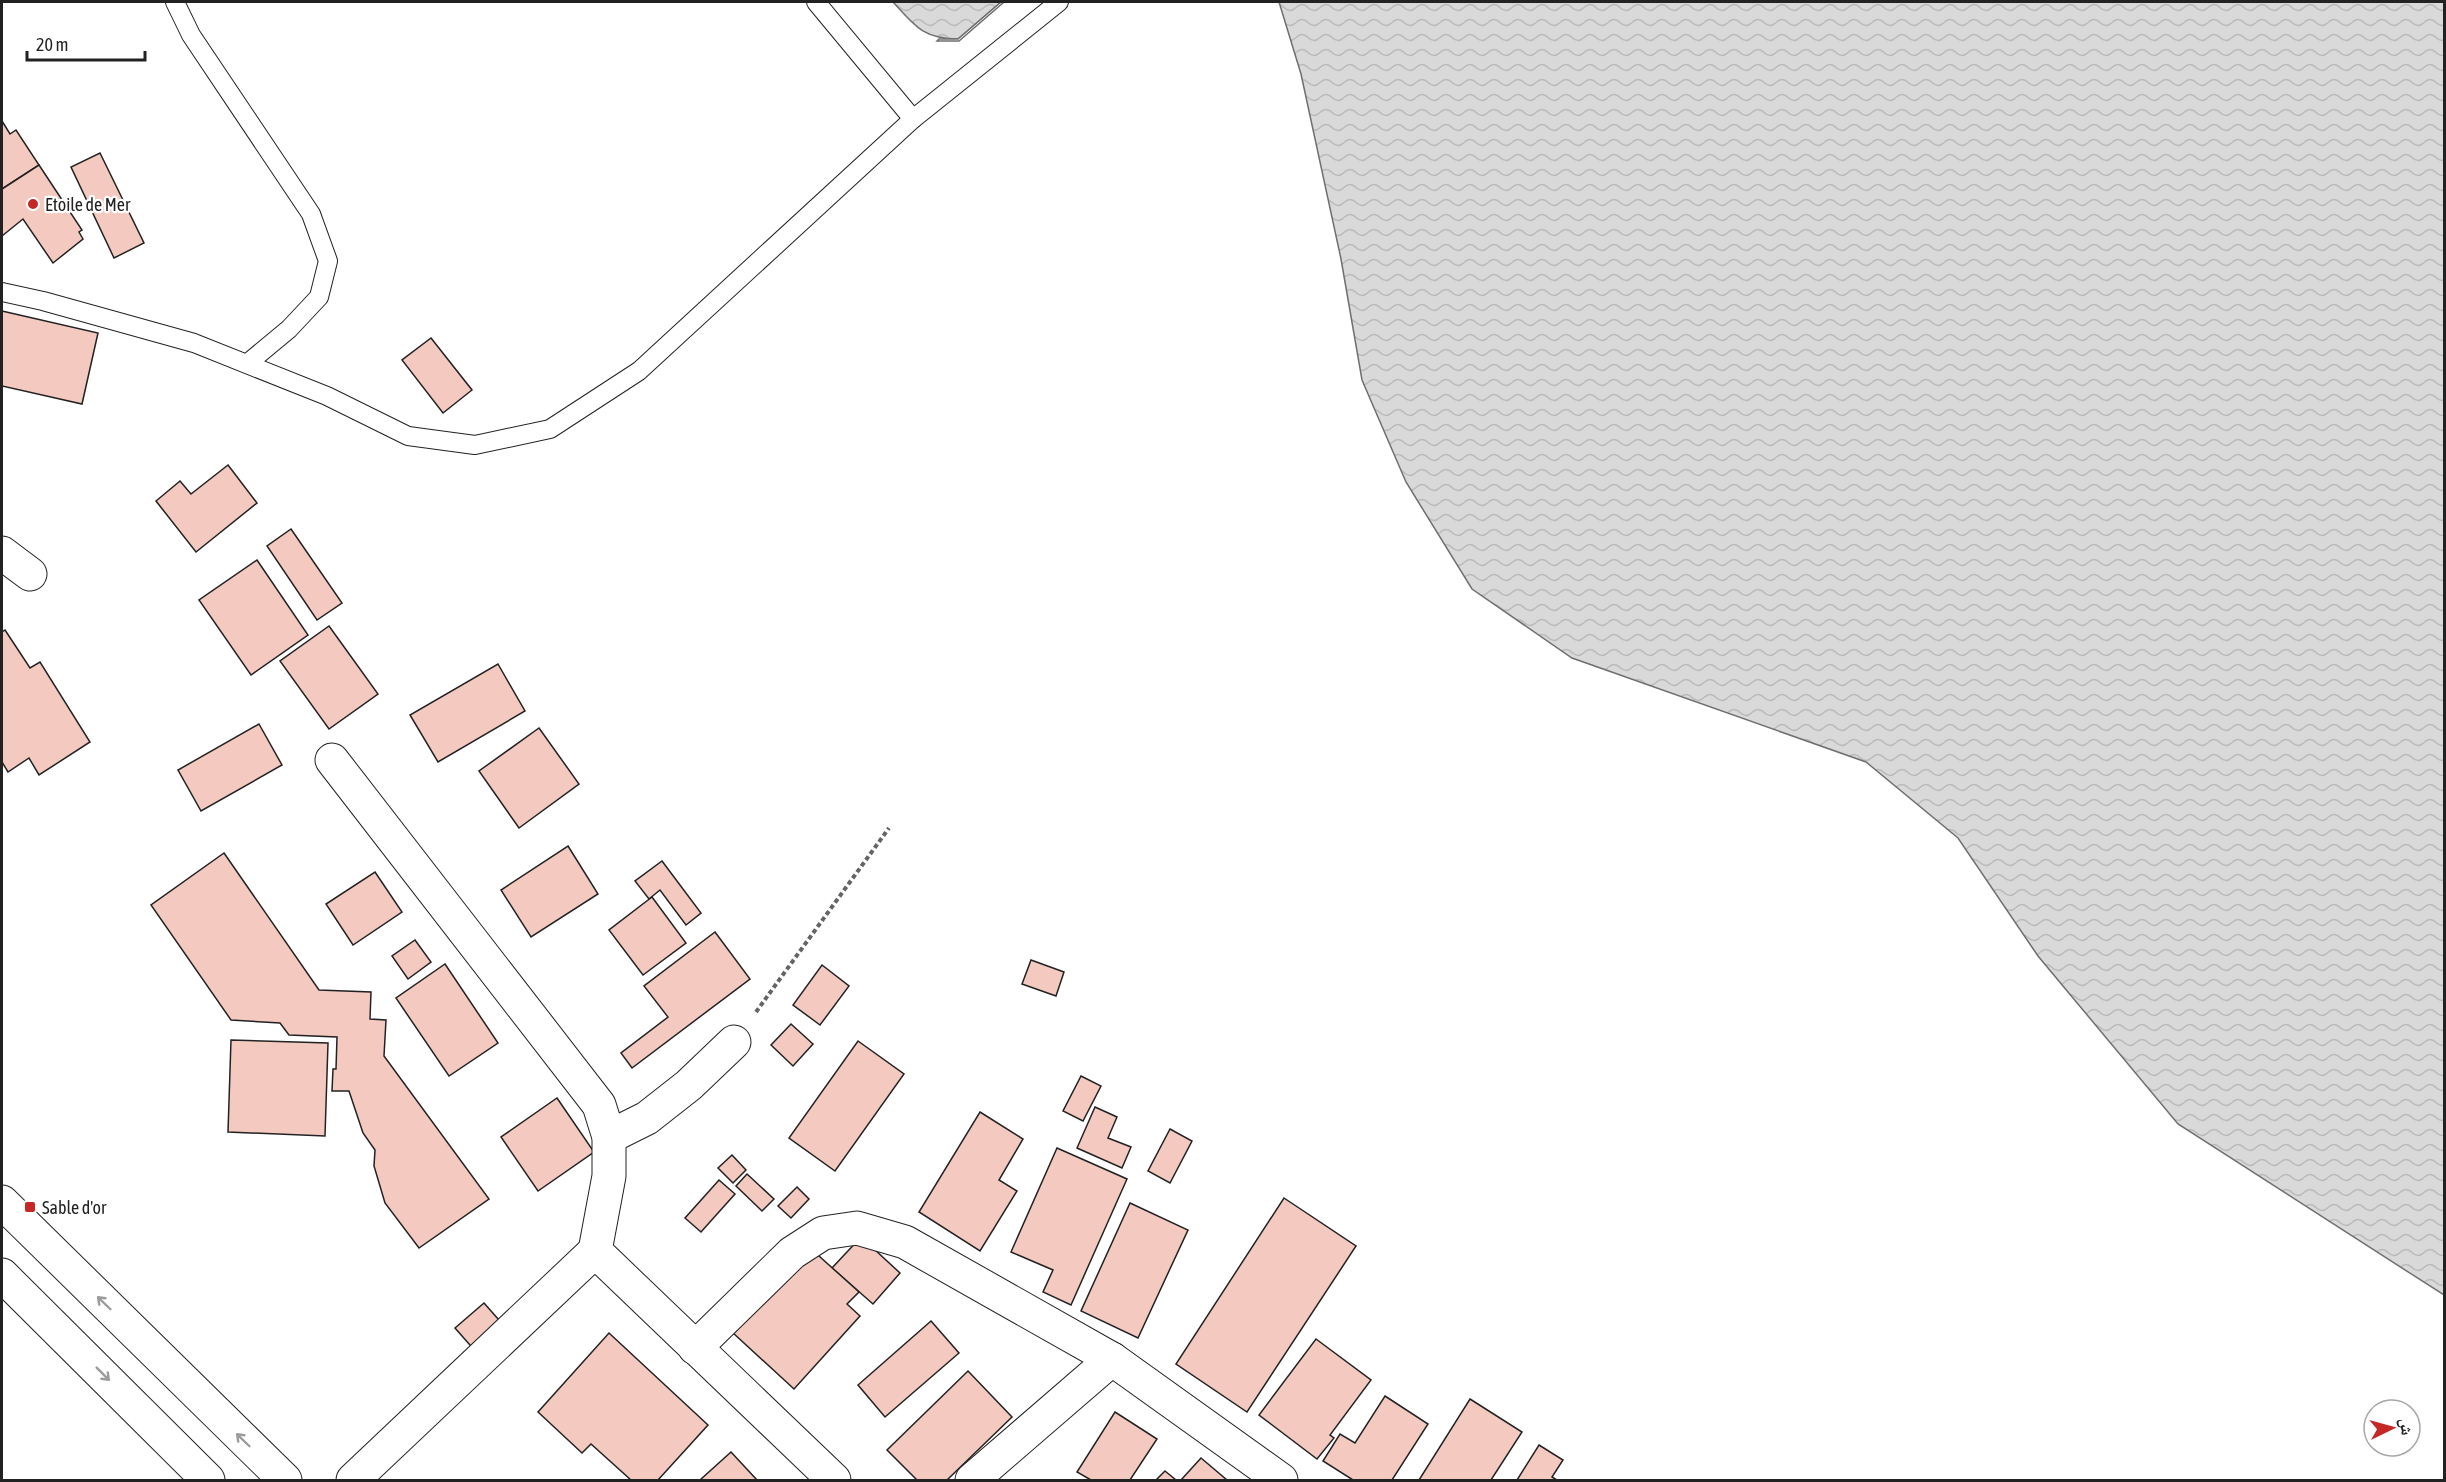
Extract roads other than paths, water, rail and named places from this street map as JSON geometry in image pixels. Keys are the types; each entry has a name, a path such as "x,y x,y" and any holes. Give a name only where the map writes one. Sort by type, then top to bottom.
{"street":[{"path":"2,553 30,574"},
{"path":"332,760 599,1105 609,1137 609,1176 595,1251 353,1480"},
{"path":"609,1137 647,1118 688,1085 734,1042"},
{"path":"2,1202 285,1480"},
{"path":"695,1348 792,1253 824,1233 857,1228 905,1242 1112,1359 1281,1480"},
{"path":"595,1251 834,1480"},
{"path":"2,1275 208,1480"},
{"path":"972,1480 1112,1359"}],"lane":[{"path":"175,2 191,35 310,214 328,261 319,297 289,328 248,363"},
{"path":"816,2 913,119"},
{"path":"2,292 43,301 194,343 327,396 408,436 475,445 550,429 639,371 913,119 1059,2"}],"water":[{"path":"893,2 1001,2 958,39 928,34 914,24"},
{"path":"1279,2 2444,2 2444,1295 2178,1124 2038,956 1958,838 1866,762 1572,658 1472,589 1406,482 1362,380 1341,259 1301,74"}],"place":[{"name":"Etoile de Mer","path":"33,204"},
{"name":"Sable d'or","path":"30,1207"}]}
